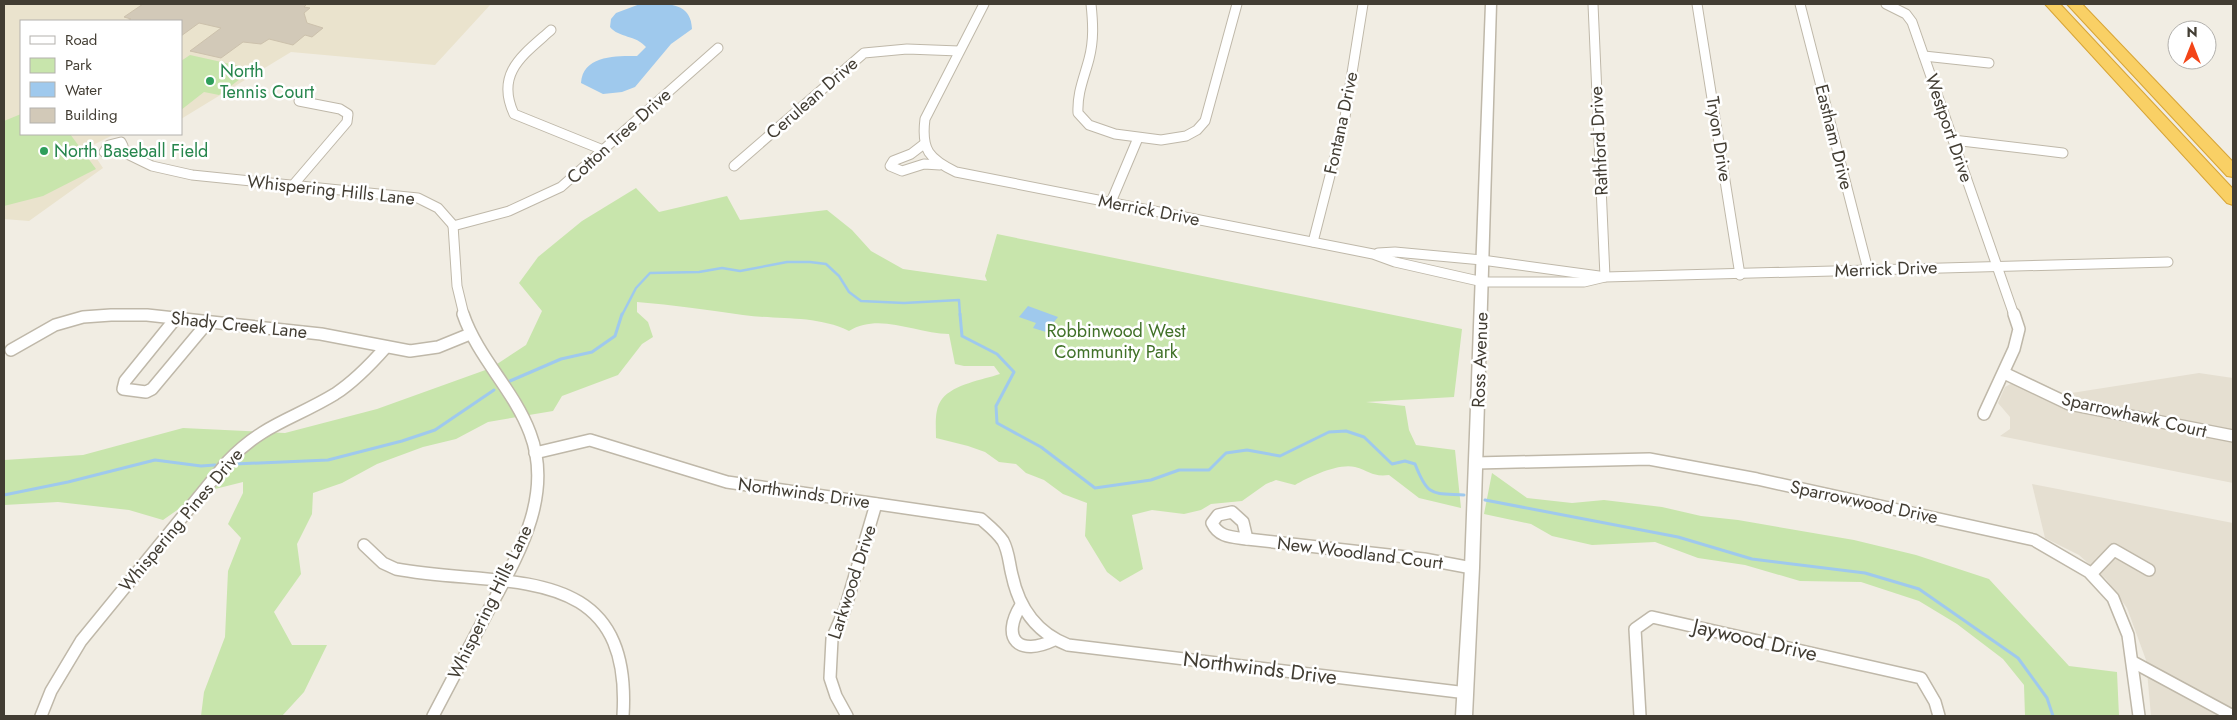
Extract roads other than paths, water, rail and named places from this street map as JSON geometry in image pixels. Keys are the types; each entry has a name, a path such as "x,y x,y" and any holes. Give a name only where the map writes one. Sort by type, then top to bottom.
{"highway":[{"path":"2052,4 2233,199"},
{"path":"2074,4 2233,172"}],"street":[{"path":"940,165 922,164 899,172 890,166 892,161 911,154 924,144 922,138 925,119 984,4"},
{"path":"1091,4 1095,22 1093,46 1075,100 1076,113 1087,124 1099,130 1138,138 1168,140 1195,133 1201,127 1220,72 1236,4"},
{"name":"Fontana Drive","path":"1313,242 1343,128 1363,4"},
{"name":"Ross Avenue","path":"1464,716 1472,568 1483,282 1482,260 1491,4"},
{"name":"Rathford Drive","path":"1593,4 1605,277"},
{"name":"Tryon Drive","path":"1697,4 1740,274"},
{"name":"Eastham Drive","path":"1800,4 1868,270"},
{"name":"Westport Drive","path":"1886,4 1900,6 1912,22 1996,266"},
{"path":"551,30 513,69 504,86 506,102 514,114 603,150"},
{"name":"Cotton Tree Drive","path":"453,226 495,216 530,203 582,173 603,150 718,48"},
{"name":"Cerulean Drive","path":"734,166 864,53 907,49 959,52"},
{"path":"1924,56 1988,63"},
{"path":"294,184 348,122 348,114 340,109 299,101"},
{"path":"1111,202 1138,138"},
{"path":"1953,140 2063,154"},
{"name":"Merrick Drive","path":"924,144 930,156 940,165 956,172 1373,254 1396,262 1483,282 1584,282 1605,277"},
{"name":"Whispering Hills Lane","path":"119,150 152,166 182,173 418,198 435,204 453,226 461,308 470,334 524,420 536,453 537,488 534,507 521,549 433,716"},
{"name":"Merrick Drive","path":"1373,254 1395,252 1482,260 1605,277 2168,262"},
{"path":"1984,414 2004,374 2020,329 1996,266"},
{"name":"Shady Creek Lane","path":"11,350 55,325 83,317 147,315 321,334 386,347 425,350 470,334"},
{"path":"176,318 126,381 123,388 146,392 152,389 208,322"},
{"name":"Whispering Pines Drive","path":"41,716 55,684 83,639 230,458 264,429 350,384 364,372 386,347"},
{"name":"Sparrowhawk Court","path":"2004,374 2069,404 2233,436"},
{"name":"Northwinds Drive","path":"536,453 590,440 727,482 981,519 1000,537 1009,555 1016,592 1027,615 1054,640 1079,647 1466,693"},
{"name":"Sparrowwood Drive","path":"1476,463 1649,459 1688,464 2034,540 2064,554 2093,572 2110,592 2123,613 2129,631 2138,714"},
{"name":"Larkwood Drive","path":"847,716 836,696 830,678 832,639 844,609 876,504"},
{"name":"New Woodland Court","path":"1247,539 1424,559 1472,568"},
{"path":"364,545 389,567 504,581 560,592 584,606 603,622 615,642 623,664 626,691 623,716"},
{"path":"2093,572 2114,550 2149,570"},
{"path":"1021,605 1013,616 1011,631 1016,642 1021,647 1032,649 1042,647 1054,640"},
{"name":"Jaywood Drive","path":"1640,716 1635,629 1652,617 1920,678 1935,702 1939,716"},
{"path":"2133,662 2233,716"}],"water":[{"path":"640,4 667,4 681,8 687,13 692,29 671,44 635,87 622,92 603,94 581,83 583,74 594,62 611,57 637,56 646,47 637,40 618,33 610,27 611,19 616,13"},
{"path":"1028,306 1058,317 1046,332 1033,328 1036,323 1019,317"}],"waterway":[{"path":"622,315 636,288 650,273 699,272 722,268 740,271 787,262 826,264 839,276 849,292 861,301 904,303 959,300 960,315"},
{"path":"510,381 561,359 592,352 615,336 622,314"},
{"path":"960,314 962,336 997,354 1014,372 996,406 997,423 1041,447 1095,488 1151,480 1179,470 1209,470 1226,453 1247,450 1280,456 1329,432 1346,431 1364,437 1392,464 1405,461 1415,464 1419,475 1432,491 1464,495"},
{"path":"235,464 328,460 402,441 435,430 494,390"},
{"path":"4,495 68,482 155,460 201,466 215,465"},
{"path":"1485,500 1678,537 1752,559 1865,573 1919,589 2018,658 2047,698 2053,716"}],"place":[{"name":"North Tennis Court","path":"210,81"},
{"name":"North Baseball Field","path":"44,151"}],"park label":[{"name":"Robbinwood West Community Park","path":"1116,341"}]}
